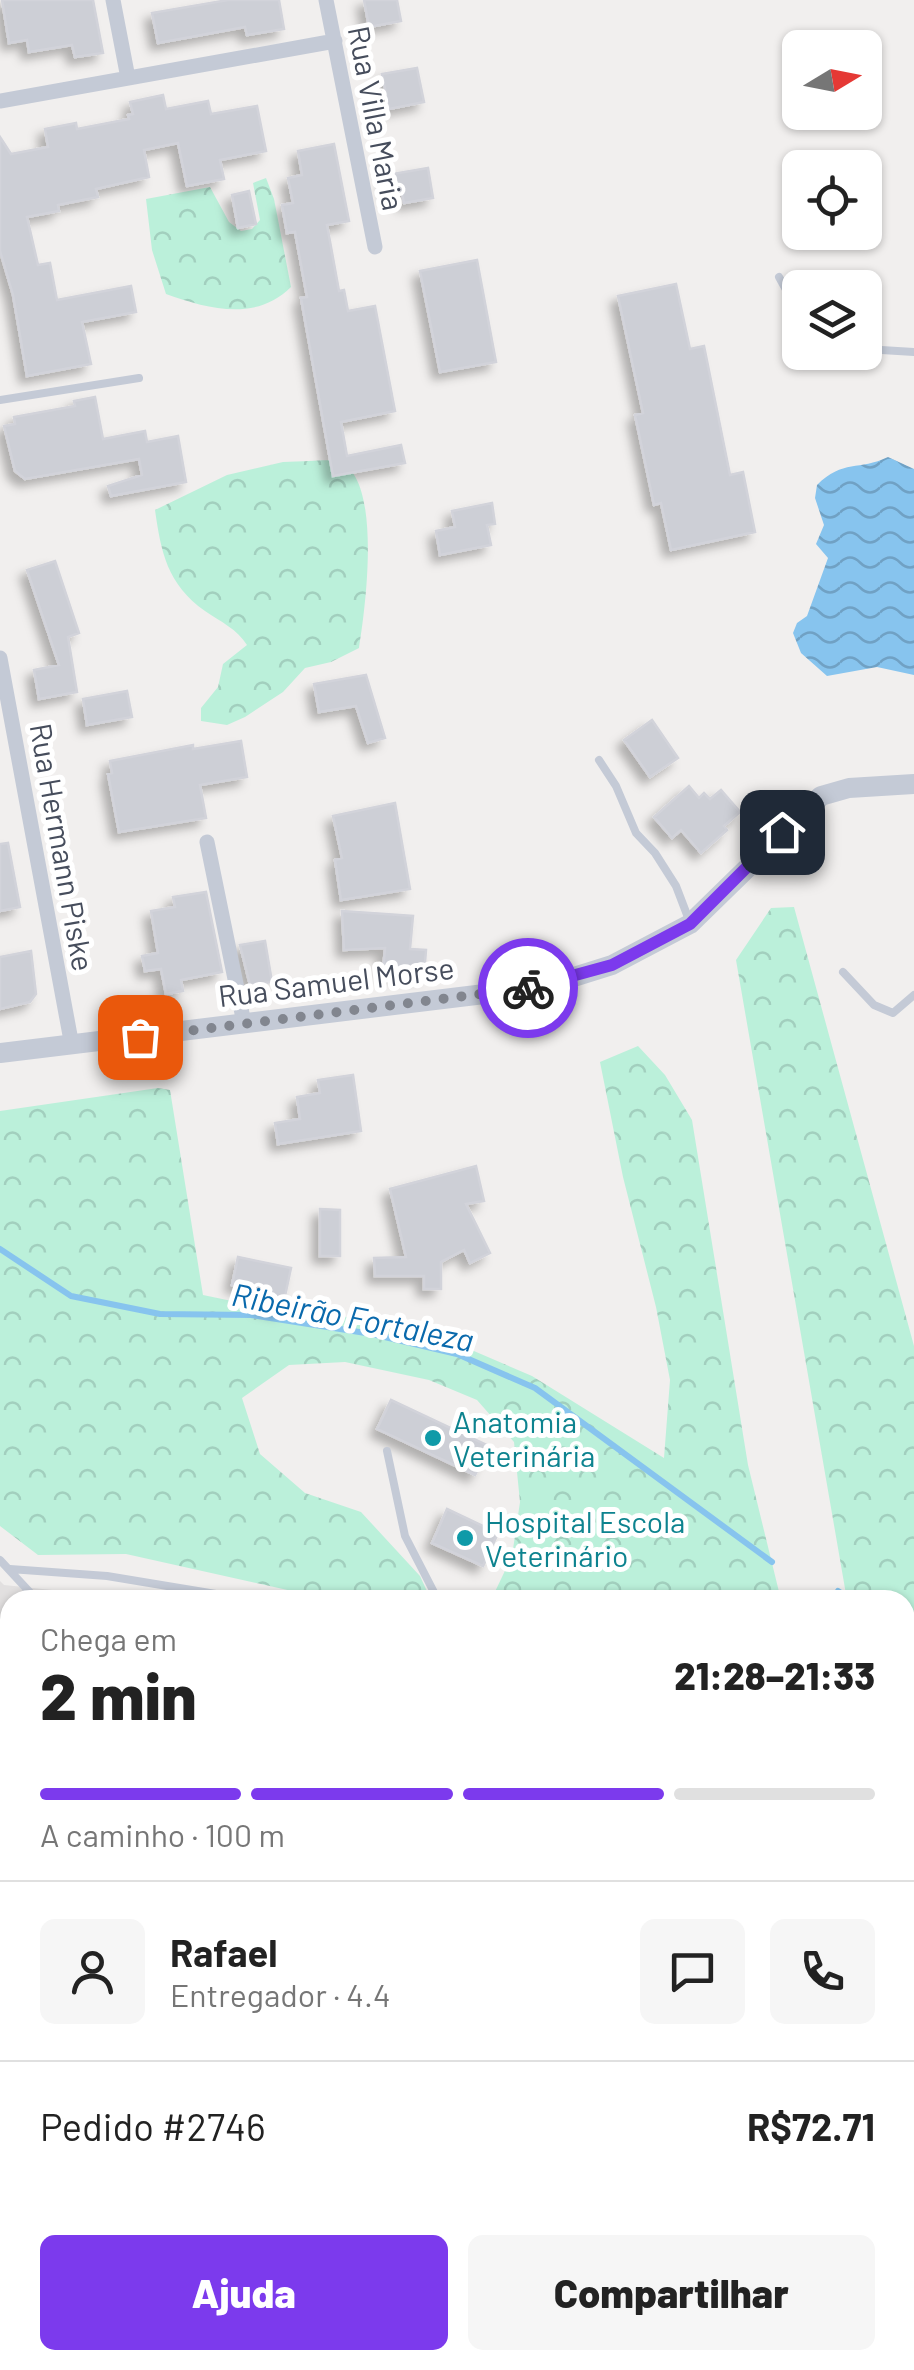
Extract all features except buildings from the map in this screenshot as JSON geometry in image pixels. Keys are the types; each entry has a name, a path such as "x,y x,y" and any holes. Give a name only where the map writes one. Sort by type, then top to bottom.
{"street":[{"path":"113,0 128,78"},
{"name":"Rua Villa Maria","path":"326,0 375,247"},
{"path":"0,101 335,42"},
{"name":"Rua Hermann Piske","path":"0,658 72,1046"},
{"name":"Rua Samuel Morse","path":"0,1053 542,987 612,965 690,924 821,796 849,788 914,784"},
{"path":"207,842 244,1023"}],"lane":[{"path":"779,277 782,282"},
{"path":"882,350 914,352"},
{"path":"0,400 139,378"},
{"path":"599,760 623,800 636,832 676,886 690,924"},
{"path":"843,972 883,1011 892,1013 914,995"},
{"path":"387,1451 405,1536 433,1590"},
{"path":"0,1560 28,1590"},
{"path":"10,1569 106,1576 191,1590"}],"shaded area":[{"path":"0,1581 4,1585 52,1590 0,1590"}],"green space":[{"path":"266,178 274,199 291,287 263,305 247,309 215,308 166,294 152,250 146,199 210,187 229,222 241,231 252,229 260,220 253,183"},
{"path":"283,462 340,462 353,474 362,493 368,548 359,648 331,662 305,668 283,692 245,717 227,725 201,721 201,708 218,687 223,664 247,645 234,630 182,590 163,553 155,510 227,475"},
{"path":"794,907 914,1346 914,1590 845,1590 736,960 771,908"},
{"path":"638,1046 665,1075 692,1120 748,1465 779,1590 496,1590 512,1556 520,1502 514,1442 477,1400 429,1380 345,1362 289,1365 242,1398 260,1454 305,1493 361,1512 420,1576 426,1590 287,1590 126,1554 38,1555 0,1526 0,1111 158,1088 170,1090 203,1295 266,1308 411,1324 532,1376 664,1458 670,1380 600,1062"}],"water":[{"path":"888,457 914,469 914,675 877,667 827,676 801,653 793,633 797,623 807,616 828,558 816,544 824,525 815,498 817,485 843,468"}],"waterway":[{"name":"Ribeirão Fortaleza","path":"0,1249 71,1296 160,1314 251,1315 372,1334 457,1354 535,1388 772,1562"}],"way so far":[{"path":"140,1037 528,988"}],"place":[{"name":"Anatomia Veterinária","path":"433,1438"},
{"name":"Hospital Escola Veterinário","path":"465,1538"}],"route":[{"path":"528,988 612,965 690,924 782,832"}]}
